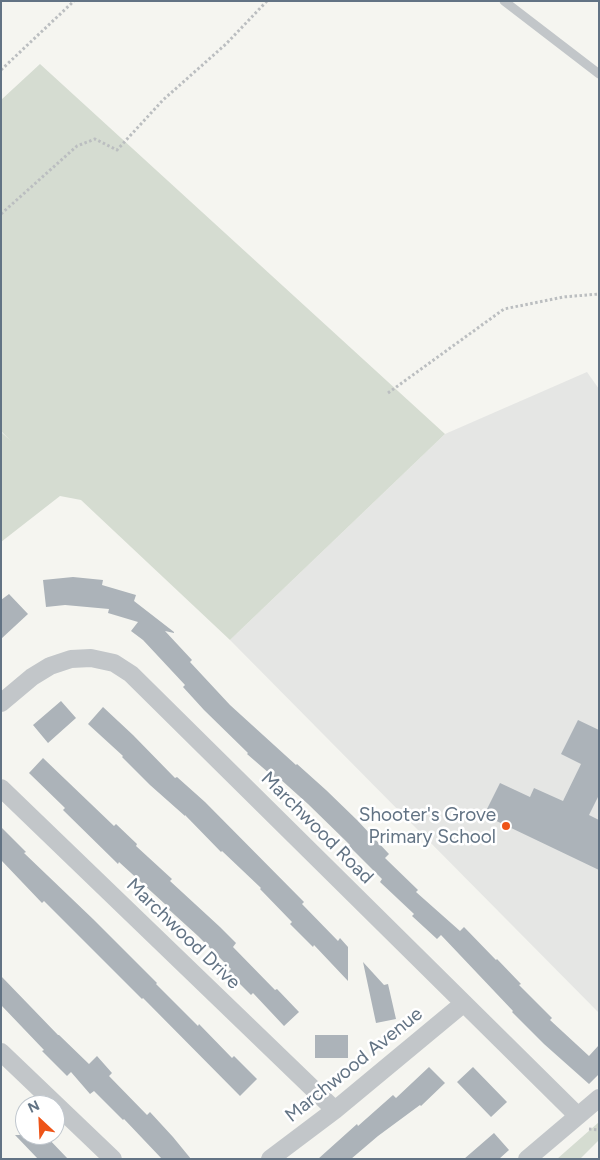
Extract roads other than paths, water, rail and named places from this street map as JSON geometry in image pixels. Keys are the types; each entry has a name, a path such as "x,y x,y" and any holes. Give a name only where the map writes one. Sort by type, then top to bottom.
{"street":[{"name":"Marchwood Road","path":"1,703 32,677 50,666 71,659 91,658 114,663 131,674 578,1116"},
{"name":"Marchwood Drive","path":"1,788 335,1110"},
{"name":"Marchwood Avenue","path":"270,1159 335,1110 464,1004"},
{"path":"1,1052 113,1159"},
{"path":"527,1159 599,1098"}],"lane":[{"path":"504,1 599,74"}],"place":[{"name":"Shooter's Grove Primary School","path":"506,826"}]}
